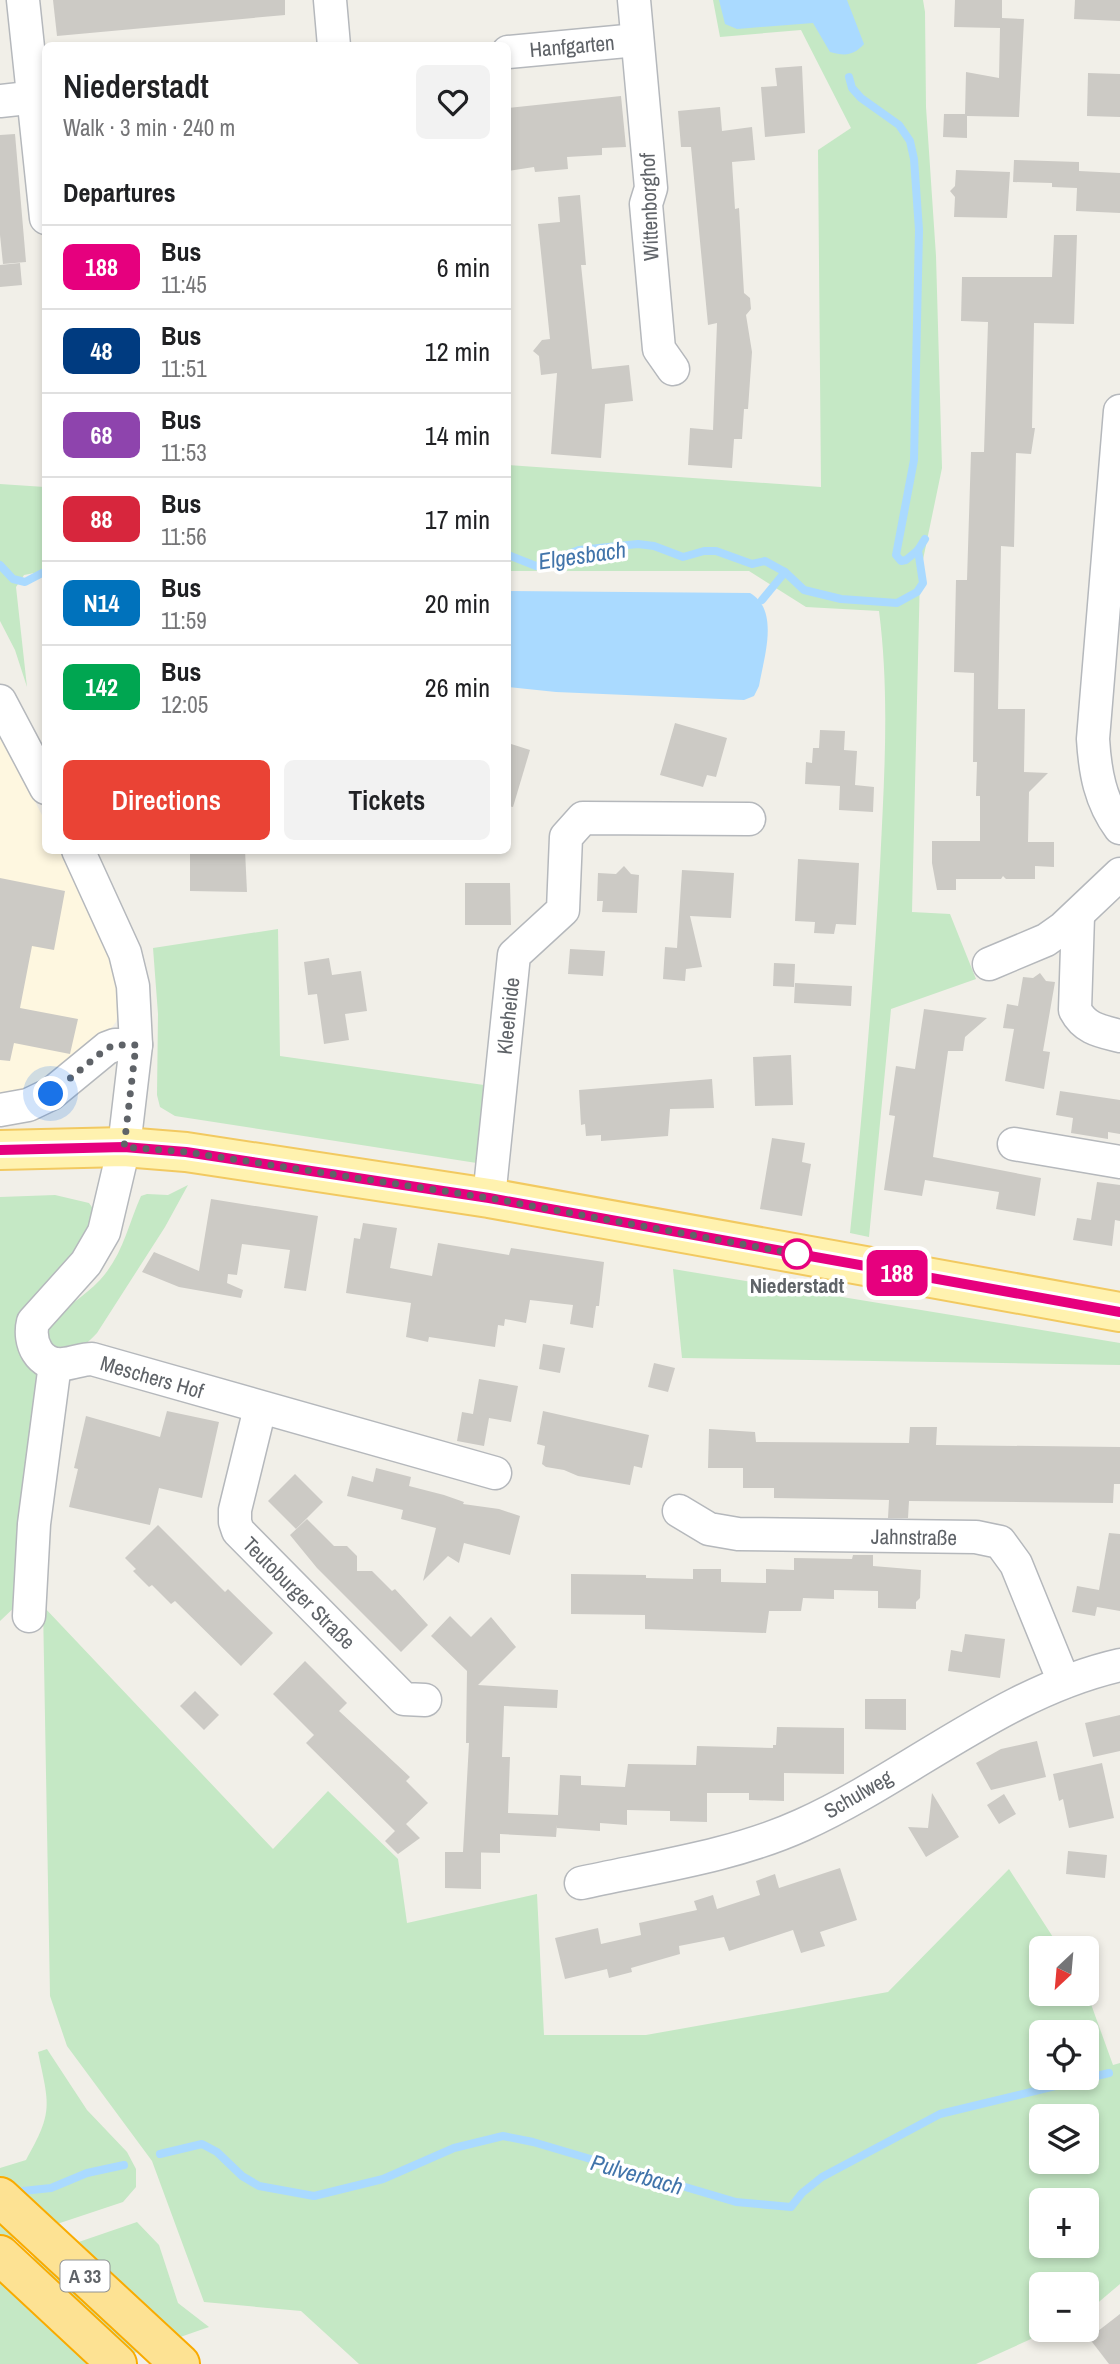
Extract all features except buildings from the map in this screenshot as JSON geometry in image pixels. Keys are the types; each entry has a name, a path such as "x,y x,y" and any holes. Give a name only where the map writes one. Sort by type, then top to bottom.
{"highway":[{"name":"A 33","path":"0,2197 175,2359"},
{"name":"A 33","path":"0,2255 117,2364"}],"main road":[{"path":"0,1150 124,1147 186,1152 489,1198 1120,1312"}],"street":[{"path":"23,0 39,97 42,149"},
{"path":"330,0 334,42"},
{"name":"Wittenborghof","path":"634,0 651,188 646,204 659,348 673,369"},
{"name":"Hanfgarten","path":"511,52 637,40"},
{"path":"0,100 39,97"},
{"path":"1120,411 1110,654 1093,739 1095,775 1105,805 1120,828"},
{"path":"0,701 42,780"},
{"name":"Kleeheide","path":"489,1198 514,955 563,910 566,837 583,818 749,819"},
{"path":"29,1616 34,1524 55,1364 34,1349 30,1335 33,1322 96,1248 111,1206 124,1147 136,1045 133,986 125,953 80,854"},
{"path":"989,964 1046,940 1078,915 1120,874"},
{"path":"1078,915 1075,1010 1081,1022 1091,1029 1120,1036"},
{"path":"0,1110 28,1105 51,1094 107,1048 115,1045 136,1045"},
{"path":"1014,1144 1120,1162"},
{"name":"Meschers Hof","path":"55,1364 92,1359 495,1473"},
{"name":"Teutoburger Straße","path":"260,1408 235,1510 238,1531 404,1699 425,1700"},
{"name":"Jahnstraße","path":"678,1511 709,1528 738,1534 976,1537 1000,1542 1016,1564 1064,1682"},
{"name":"Schulweg","path":"581,1883 711,1854 800,1826 1020,1702 1064,1682 1120,1665"}],"shaded area":[{"path":"0,733 42,815 42,854 63,854 105,934 116,975 119,1009 116,1022 98,1046 27,1095 0,1098"}],"green space":[{"path":"713,0 923,0 925,12 926,107 936,256 942,468 920,574 912,912 950,914 976,979 891,1009 869,1237 850,1233 871,1004 883,802 885,707 879,611 806,607 749,571 511,571 511,465 821,487 818,150 851,128 801,30 720,37"},
{"path":"0,484 42,487 42,572 24,575 16,587 27,687 15,650 0,621"},
{"path":"278,929 280,1056 491,1086 483,1164 175,1116 160,1107 157,1095 158,1014 153,948"},
{"path":"188,1185 165,1227 97,1333 75,1349 63,1349 49,1344 47,1328 108,1270 124,1240 141,1196 168,1195"},
{"path":"55,1195 89,1203 94,1210 86,1242 51,1287 39,1370 20,1602 0,1621 0,1197"},
{"path":"673,1269 1120,1343 1120,1365 682,1358"},
{"path":"43,1606 273,1849 328,1791 398,1859 407,1923 537,1894 544,2035 646,2035 888,1992 1009,1869 1052,1936 1029,1936 1029,2006 1092,2006 1097,2020 1029,2020 1029,2090 1099,2090 1099,2026 1113,2065 1120,2063 1120,2284 1099,2302 1099,2272 1029,2272 1029,2340 976,2364 359,2364 301,2311 204,2302 152,2161 67,2046 50,1996"},
{"path":"47,2049 87,2110 127,2152 136,2169 136,2187 123,2202 0,2243 0,2168 26,2160 41,2130 47,2108 38,2052"},
{"path":"137,2222 159,2245 178,2303 209,2327 103,2364 0,2364 0,2269"}],"water":[{"path":"719,0 847,0 864,44 848,54 830,52 813,23 737,29 725,24"},
{"path":"511,591 750,593 765,611 768,635 759,686 754,696 744,700 556,692 511,687"}],"waterway":[{"path":"849,77 852,88 861,98 899,125 910,141 914,159 919,230 914,460 896,555 901,561 906,560 918,550"},
{"name":"Elgesbach","path":"511,556 536,566 579,550 638,544 654,546 683,557 704,551 716,551 752,564 765,561 785,572 804,590 841,599 897,603 917,592 923,583 918,550 925,539"},
{"name":"Elgesbach","path":"0,565 13,579 25,582 42,573"},
{"path":"762,600 785,572"},
{"name":"Pulverbach","path":"160,2154 202,2144 217,2152 242,2176 259,2186 314,2196 383,2179 454,2148 503,2136 533,2142 736,2202 791,2207 802,2193 822,2177 940,2114 1109,2073"},
{"name":"Pulverbach","path":"13,2192 51,2188 87,2173 124,2165"}],"bus line":[{"name":"188","path":"0,1150 156,1148 276,1165 489,1198 1120,1312"}],"place":[{"name":"Niederstadt","path":"797,1254"}],"route":[{"path":"51,1094 74,1078 107,1048 115,1045 136,1045 124,1147 186,1152 489,1198 807,1256 797,1254"}]}
